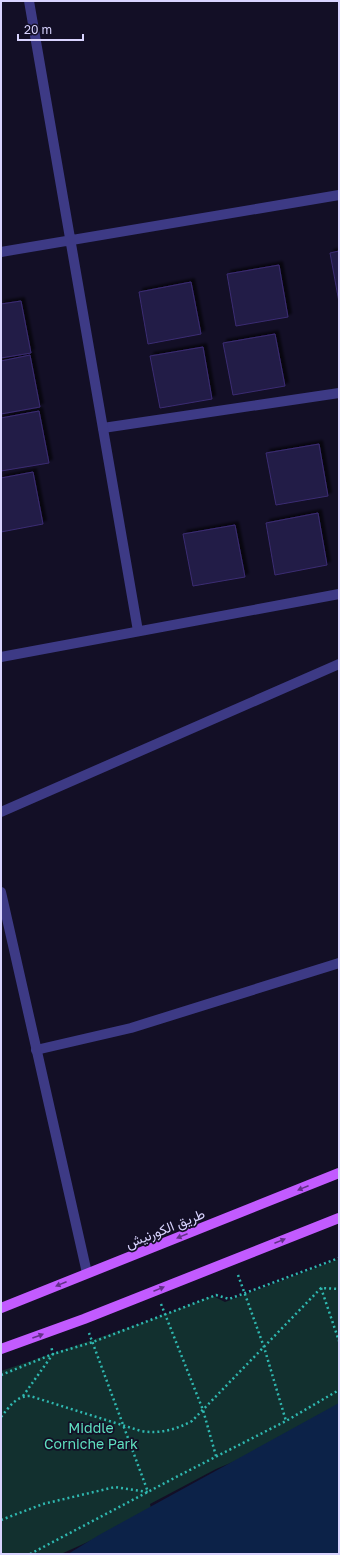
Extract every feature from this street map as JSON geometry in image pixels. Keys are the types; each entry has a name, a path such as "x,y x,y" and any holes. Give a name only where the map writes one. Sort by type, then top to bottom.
{"main road":[{"name":"طريق الكورنيش","path":"1,1308 339,1173"},
{"path":"1,1349 84,1319 339,1218"}],"street":[{"path":"29,1 138,631"},
{"path":"1,252 339,195"},
{"path":"103,428 339,393"},
{"path":"1,656 339,594"},
{"path":"1,812 339,664"},
{"path":"1,892 87,1274"},
{"path":"36,1050 131,1028 339,963"}],"path":[{"path":"1,1375 53,1354 92,1342 216,1295 229,1299 339,1258"},
{"path":"233,1260 264,1347 286,1421"},
{"path":"321,1288 339,1341"},
{"path":"23,1396 37,1398 140,1431 150,1433 168,1431 192,1421 321,1288 339,1289"},
{"path":"155,1290 203,1410 216,1456"},
{"path":"84,1319 148,1492"},
{"path":"1,1417 16,1399 23,1396 53,1354"},
{"path":"30,1554 216,1456 286,1421 339,1390"},
{"path":"1,1520 42,1504 116,1488 148,1492"}],"green space":[{"name":"Middle Corniche Park","path":"339,1259 339,1422 216,1469 150,1504 152,1513 61,1554 1,1554 1,1371 142,1323 213,1296 225,1302"}],"water":[{"path":"339,1403 339,1554 68,1554 99,1535"}],"building":[{"path":"339,251 339,302 330,253"},
{"path":"279,265 288,317 236,326 227,274"},
{"path":"191,282 201,334 148,344 139,292"},
{"path":"21,301 31,353 1,358 1,304"},
{"path":"275,334 285,386 233,395 223,343"},
{"path":"203,347 212,399 160,408 150,356"},
{"path":"30,355 40,407 1,414 1,361"},
{"path":"39,411 49,463 1,471 1,418"},
{"path":"319,444 328,496 276,505 266,453"},
{"path":"33,472 43,524 1,532 1,478"},
{"path":"318,513 327,565 275,575 266,523"},
{"path":"235,525 245,577 193,586 183,534"}]}
